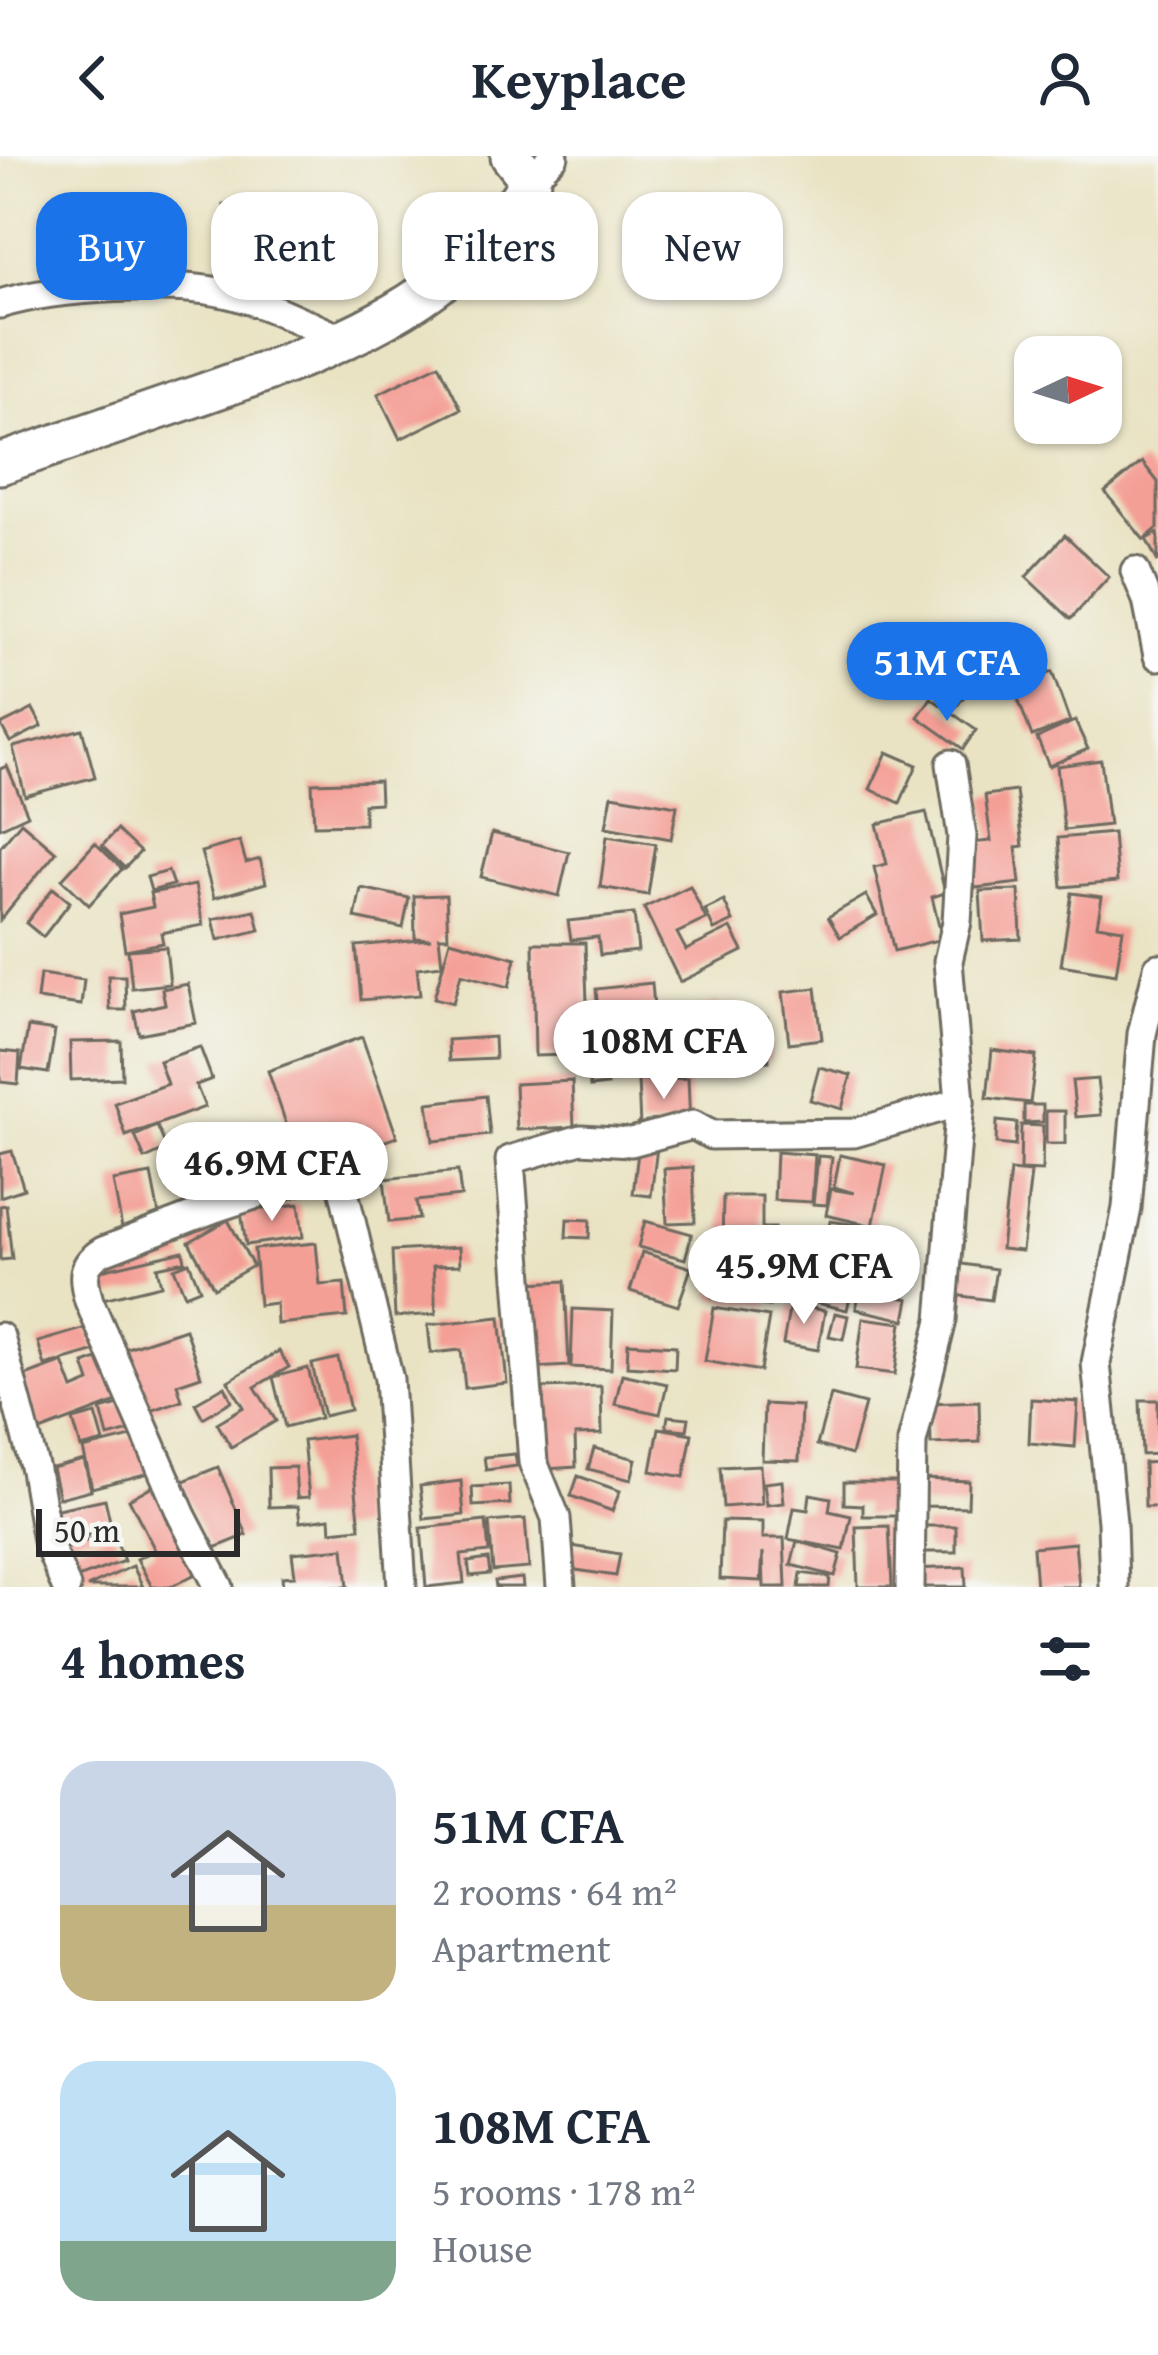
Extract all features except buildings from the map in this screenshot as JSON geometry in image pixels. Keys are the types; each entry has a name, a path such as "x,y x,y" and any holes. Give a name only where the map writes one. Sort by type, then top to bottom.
{"main road":[{"path":"0,464 346,341 472,259 509,218 532,164"}],"street":[{"path":"0,304 32,294 178,287 233,295 346,341"},
{"path":"1136,571 1158,656"},
{"path":"910,1587 912,1442 942,1320 960,1102 947,962 957,922 962,836 950,764"},
{"path":"1114,1587 1096,1363 1127,1208 1142,1034 1158,968"},
{"path":"561,1587 556,1518 533,1462 510,1160 581,1139 631,1142 693,1126 711,1135 854,1133 960,1102"},
{"path":"219,1587 182,1516 89,1301 83,1270 88,1259 103,1251 338,1167 389,1379 402,1587"},
{"path":"0,1337 35,1470 47,1541 66,1587"}]}
